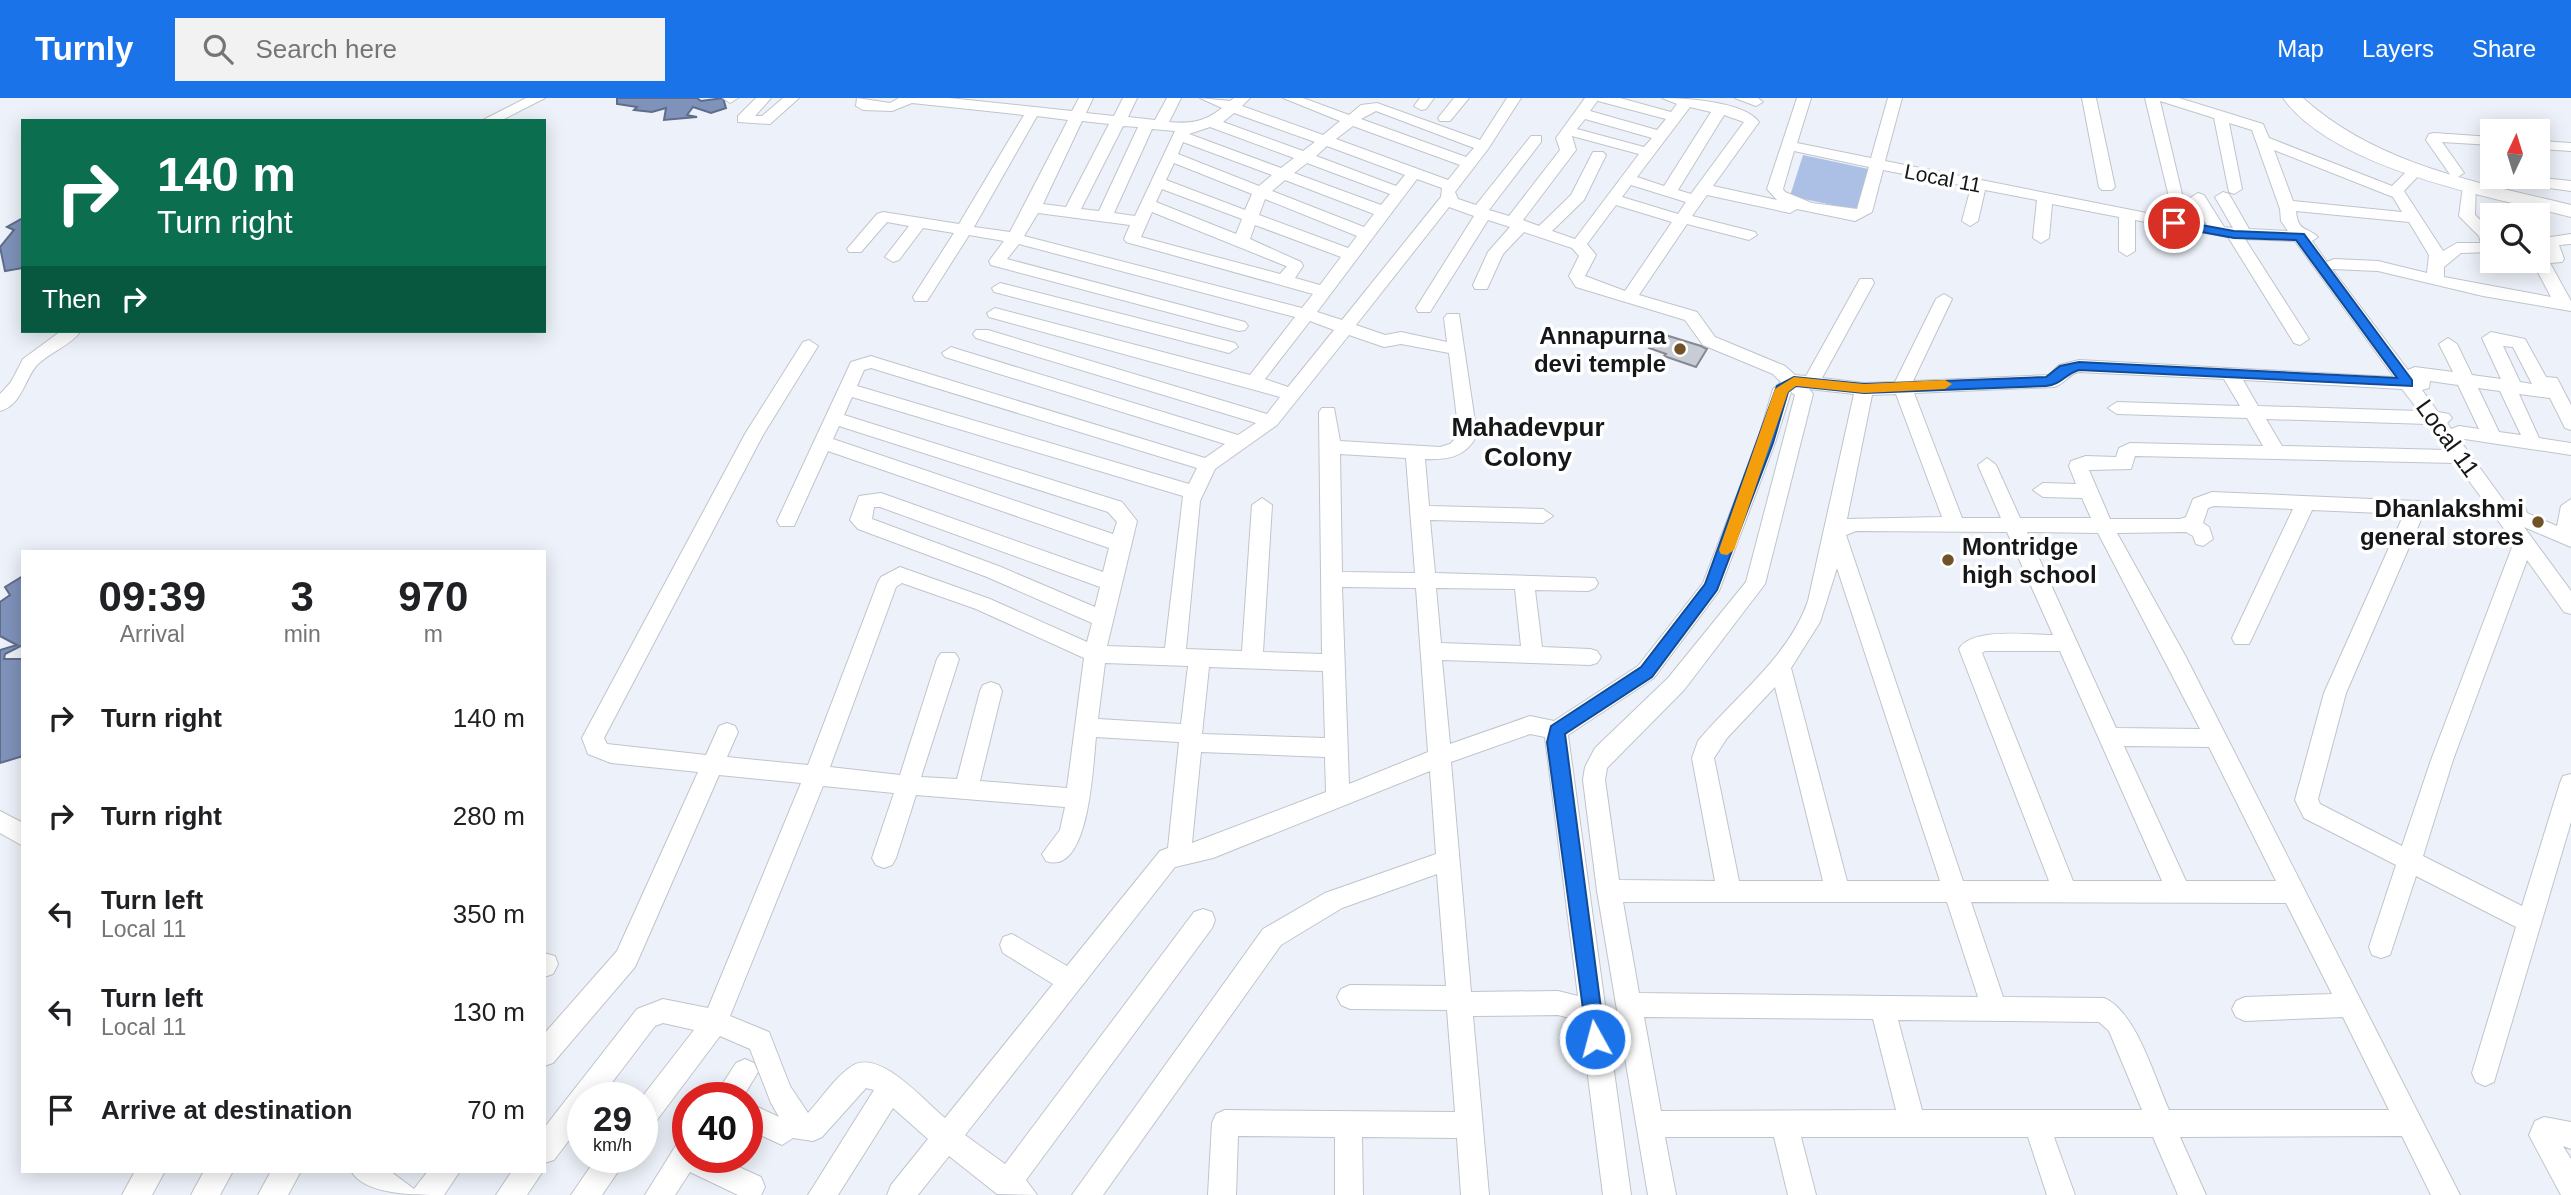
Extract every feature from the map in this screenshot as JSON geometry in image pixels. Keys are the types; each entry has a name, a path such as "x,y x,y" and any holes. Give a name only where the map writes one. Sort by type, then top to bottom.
{"main road":[{"path":"2292,98 2313,118 2342,137 2417,169 2571,211"}],"street":[{"path":"492,119 538,98"},
{"path":"764,98 743,119 765,121 792,98"},
{"path":"864,98 863,106 886,108 909,98 976,102 1032,113 1154,125 1183,131 1283,174 1384,212"},
{"path":"1086,98 1033,208 997,261 1239,326"},
{"path":"1072,212 1130,98"},
{"path":"1104,216 1154,125 1174,98"},
{"path":"1290,98 1470,164"},
{"path":"1445,118 1462,98"},
{"path":"1175,657 1192,492 1208,465 1271,421 1294,395 1343,327 1470,164 1514,98"},
{"path":"1481,285 1496,252 1567,150 1563,140 1592,98"},
{"path":"1603,98 1637,102 1675,117"},
{"path":"1629,297 1752,122 1748,116 1669,98"},
{"path":"1804,98 1775,189 1780,198 1855,216 1861,215 1867,206 1877,164"},
{"name":"Local 11","path":"1877,164 1895,98"},
{"path":"2090,98 2107,187"},
{"path":"2152,98 2175,197 2197,228"},
{"path":"2164,98 2255,124 2264,141 2394,192 2404,199 2435,251 2437,272"},
{"path":"1213,99 1238,102 1414,173 1449,192 1457,205 1543,231 1578,246 1588,255 1577,279 1588,286 1690,316 1709,341 1802,382 1864,389 2054,381 2065,369 2079,366 2230,374 2469,380 2550,392"},
{"path":"1238,102 1211,122 1183,131 1132,239 1137,243 1323,291"},
{"path":"1578,246 1686,102"},
{"path":"1241,241 1260,193 1366,108 1377,107 1483,146"},
{"path":"1669,192 1675,178 1720,110"},
{"path":"921,297 964,230 1032,113"},
{"path":"1581,113 1659,135"},
{"path":"2220,113 2232,234"},
{"path":"1211,122 1399,192"},
{"path":"1568,131 1647,152"},
{"path":"2437,272 2457,248 2490,248 2487,235 2467,216 2463,180 2433,140 2434,136 2480,140"},
{"path":"1424,308 1482,212 1536,139"},
{"name":"Local 11","path":"2264,141 2287,207 2287,217 2334,264 2380,335"},
{"name":"Local 11","path":"1790,146 2197,228 2232,234 2307,237"},
{"path":"2550,146 2571,147"},
{"path":"1543,231 1578,197 1598,155"},
{"path":"1169,156 1367,234"},
{"path":"2394,192 2417,169"},
{"path":"1254,382 1414,173"},
{"path":"1626,179 1669,192 1699,194 1810,213"},
{"path":"1157,182 1351,255"},
{"path":"1970,222 1979,185"},
{"path":"2550,185 2571,186"},
{"path":"2040,238 2045,198"},
{"path":"2198,198 2232,234 2300,339"},
{"path":"1612,199 1749,235"},
{"path":"1147,204 1295,264 1284,281"},
{"path":"2287,207 2414,218"},
{"path":"1033,208 1139,221"},
{"path":"2127,214 2127,251"},
{"path":"855,249 879,219 898,218 1015,238 1171,277 1306,314 1384,341 1401,338 1456,349"},
{"path":"893,257 920,222"},
{"name":"Local 11","path":"2307,237 2447,423 2517,521 2571,606"},
{"path":"2568,306 2538,257 2556,259 2550,241 2571,239"},
{"path":"1115,345 1189,256"},
{"path":"2334,264 2437,272 2568,306"},
{"path":"901,1195 1168,858 1205,850 1440,757 1530,725 1557,731 1647,672 1712,586 1766,443 1782,389 1802,382 1866,283"},
{"path":"1000,288 1229,347"},
{"path":"1944,299 1902,386 1955,525"},
{"path":"995,313 1294,395"},
{"path":"1331,447 1415,452 1454,451 1464,443 1468,435 1453,318"},
{"path":"0,405 19,385 29,363 69,333"},
{"path":"982,334 1271,421"},
{"path":"2531,436 2491,338 2519,343 2571,424"},
{"path":"2448,344 2469,380 2494,435"},
{"path":"809,346 754,434 593,738 599,752 908,785 1077,798"},
{"path":"2533,347 2550,392"},
{"path":"951,353 1240,442"},
{"path":"787,520 857,366 864,363 881,363 1208,465"},
{"path":"2230,374 2277,453"},
{"path":"1662,1195 1609,891 1594,780 1596,767 1603,755 1675,684 1755,584 1804,399 1802,382"},
{"path":"847,388 1192,492"},
{"path":"1729,891 1703,758 1706,747 1780,666 1812,619 1835,532 1864,389"},
{"path":"2117,408 2252,412 2447,423 2571,449"},
{"path":"1328,412 1338,798"},
{"path":"834,418 1115,507 1127,521 1096,654 1070,835 1054,854"},
{"name":"Local 11","path":"2447,423 2461,457 2571,583"},
{"path":"822,442 1120,544"},
{"path":"2446,1195 2104,526 2078,466 2086,463 2124,464 2126,453 2130,449 2461,457"},
{"path":"1415,452 1475,1195"},
{"path":"1987,465 2178,891"},
{"path":"2043,490 2088,491"},
{"path":"1104,620 994,572 865,524 860,520 860,514 866,501 881,500 1111,583"},
{"path":"1835,532 1854,524 2104,526 2196,531 2194,521 2204,500 2416,509 2517,521 2567,538 2571,506"},
{"path":"1252,660 1262,505"},
{"path":"2242,638 2305,505"},
{"path":"2416,509 2335,693 2306,793 2312,811 2528,921"},
{"path":"1420,513 1543,516"},
{"path":"2381,947 2411,861 2517,521"},
{"path":"1835,532 1994,1008"},
{"path":"658,1098 715,1022 816,774 888,582 895,575 972,600 1096,654 1333,663"},
{"path":"1332,579 1587,583"},
{"path":"1524,582 1532,655"},
{"path":"2065,643 1983,643 1970,649 2065,891"},
{"path":"1432,651 1590,657"},
{"path":"1179,855 1199,658"},
{"path":"884,858 948,659"},
{"path":"1780,666 1838,891"},
{"path":"966,789 991,691"},
{"path":"1087,727 1191,738 1336,748"},
{"path":"1557,731 1617,1195"},
{"path":"546,1052 626,959 727,732"},
{"path":"2108,737 2214,738"},
{"path":"1559,756 1596,767"},
{"path":"2485,1073 2571,783"},
{"path":"0,821 21,835"},
{"path":"1086,1195 1272,937 1293,920 1324,905 1448,860"},
{"path":"1609,891 2292,892"},
{"path":"596,1082 646,1017 663,1012 715,1022 760,1041 765,1047 780,1094 802,1128 807,1129 817,1124 860,1074 872,1075 892,1086 902,1099 946,1138 1015,1189 1203,920"},
{"path":"1012,945 1070,981"},
{"path":"1350,997 1558,1003 1592,1012"},
{"path":"1630,1005 2095,1009 2113,1016 2163,1124 2192,1195"},
{"path":"2245,1009 2349,1005"},
{"path":"1882,1007 1913,1125"},
{"path":"738,1082 745,1072"},
{"path":"822,1195 892,1086"},
{"path":"546,1147 567,1120"},
{"path":"763,1123 782,1132"},
{"path":"1223,1195 1225,1123 1469,1125"},
{"path":"1651,1124 2409,1123"},
{"path":"1348,1124 1349,1195"},
{"path":"1786,1125 1802,1195"},
{"path":"2037,1125 2062,1195"},
{"path":"2571,1136 2549,1129 2543,1130 2542,1135 2571,1186"},
{"path":"136,1195 150,1173"},
{"path":"205,1195 218,1173"},
{"path":"272,1195 286,1173"},
{"path":"372,1173 402,1195"},
{"path":"426,1195 444,1173"},
{"path":"510,1195 527,1173"},
{"path":"585,1195 602,1173"},
{"path":"659,1195 674,1173"},
{"path":"723,1173 751,1187"}],"shaded area":[{"path":"617,98 697,98 701,101 723,98 726,108 711,113 693,107 687,115 697,117 664,120 666,108 652,112 634,110 637,107 617,104"},
{"path":"1803,155 1873,170 1865,212 1790,196"},
{"path":"21,219 21,268 5,271 0,247 14,230 7,227"},
{"path":"21,577 21,646 5,654 4,659 21,659 21,757 0,763 0,650 17,645 0,636 0,602 10,595 5,587"}],"building":[{"name":"Annapurna devi temple","path":"1659,333 1707,349 1696,367 1649,348"}],"slow traffic":[{"path":"1727,550 1766,443 1782,389 1794,381 1864,389 1945,384"}],"place":[{"name":"Annapurna devi temple","path":"1680,349"},
{"name":"Dhanlakshmi general stores","path":"2538,522"},
{"name":"Montridge high school","path":"1948,560"}],"district":[{"name":"Mahadevpur Colony","path":"1528,442"}],"route":[{"path":"1595,1039 1556,742 1557,731 1567,721 1647,672 1712,586 1721,569 1766,443 1782,389 1794,381 1864,389 2046,382 2060,378 2065,369 2079,366 2407,383 2300,236 2234,234 2174,223"}]}
